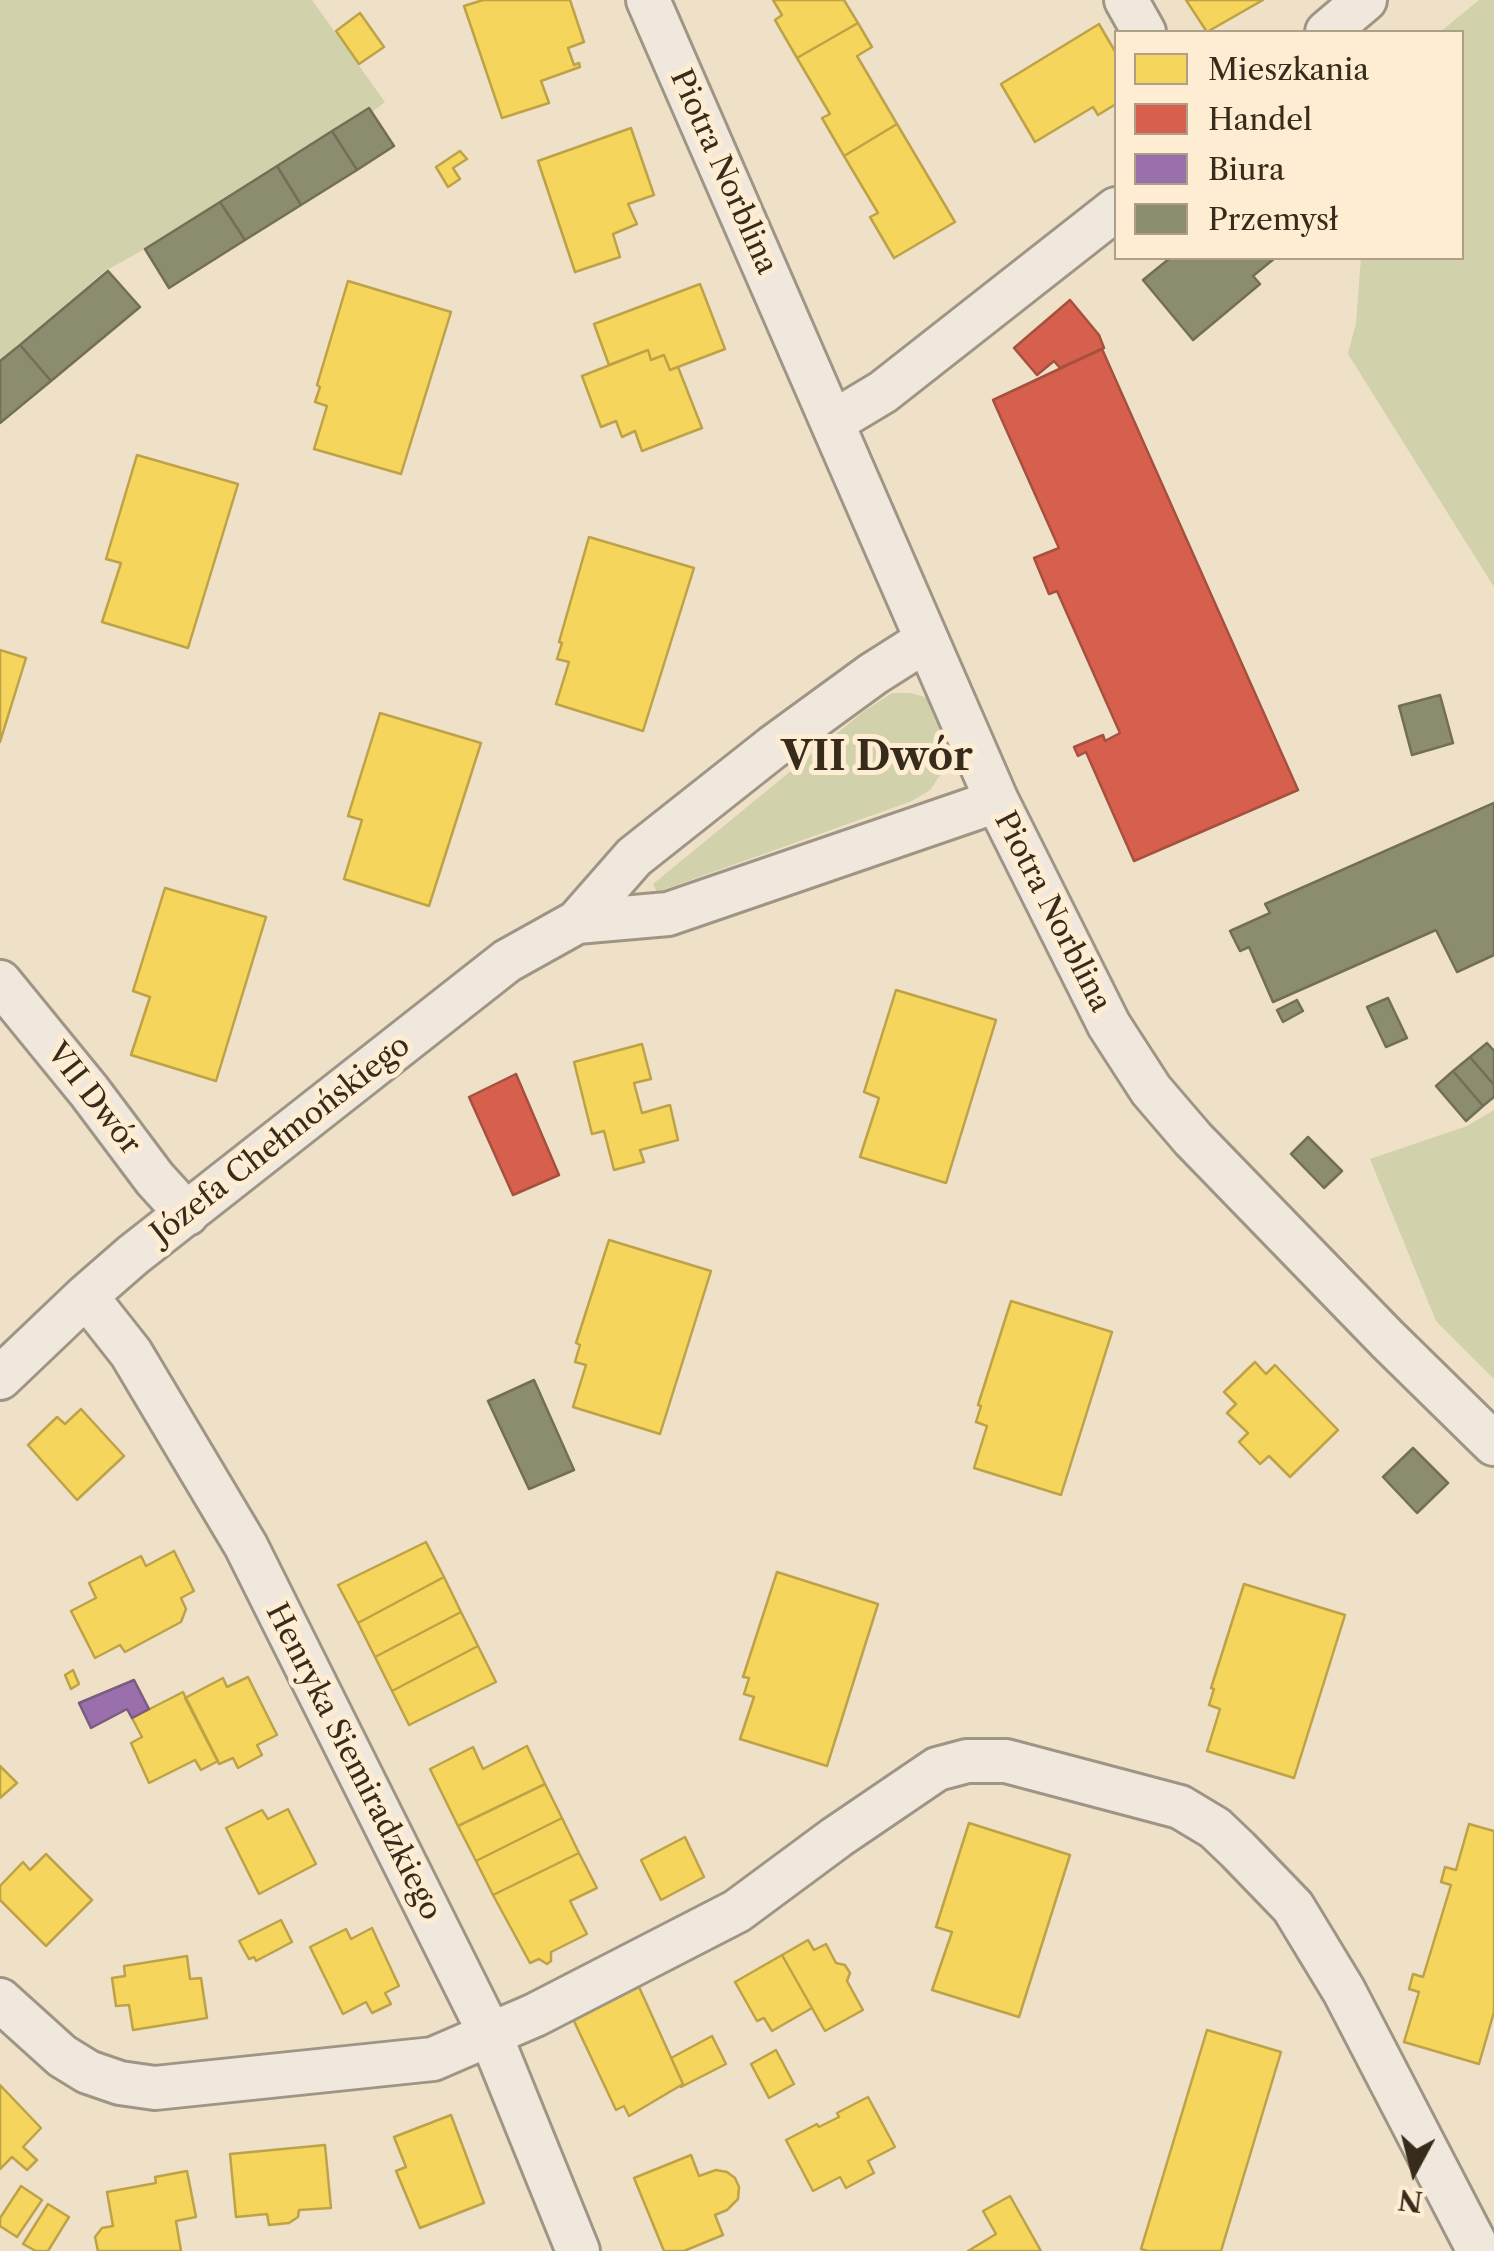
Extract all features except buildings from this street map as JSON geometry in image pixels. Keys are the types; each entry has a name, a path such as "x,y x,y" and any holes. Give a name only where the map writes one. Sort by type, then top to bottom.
{"street":[{"name":"Piotra Norblina","path":"648,0 997,801 1109,1025 1151,1090 1206,1154 1494,1444"},
{"path":"1126,0 1143,30"},
{"path":"1329,30 1365,0"},
{"path":"832,422 883,392 1114,210"},
{"name":"Józefa Chełmońskiego","path":"0,1378 86,1296 187,1214 508,961 577,922 634,857 859,684 926,642"},
{"name":"Józefa Chełmońskiego","path":"577,922 668,914 997,801"},
{"name":"VII Dwór","path":"0,982 187,1214"},
{"name":"Henryka Siemiradzkiego","path":"86,1296 131,1353 246,1546 490,2034 578,2251"},
{"path":"0,2000 62,2056 88,2072 155,2088 433,2058 534,2015 738,1911 937,1769 967,1762 1006,1762 1180,1807 1214,1828 1252,1864 1293,1907 1344,1991 1478,2251"}],"green space":[{"path":"0,0 312,0 385,102 372,112 369,108 105,271 0,361"},
{"path":"1479,0 1494,0 1494,587 1348,354 1356,323 1361,260 1464,260 1464,30 1442,30"},
{"path":"892,693 928,698 950,749 949,762 930,790 912,801 657,892 653,884 863,712"},
{"path":"1494,1110 1494,1379 1436,1321 1370,1159 1467,1126"}],"district":[{"name":"VII Dwór","path":"877,758"}]}
